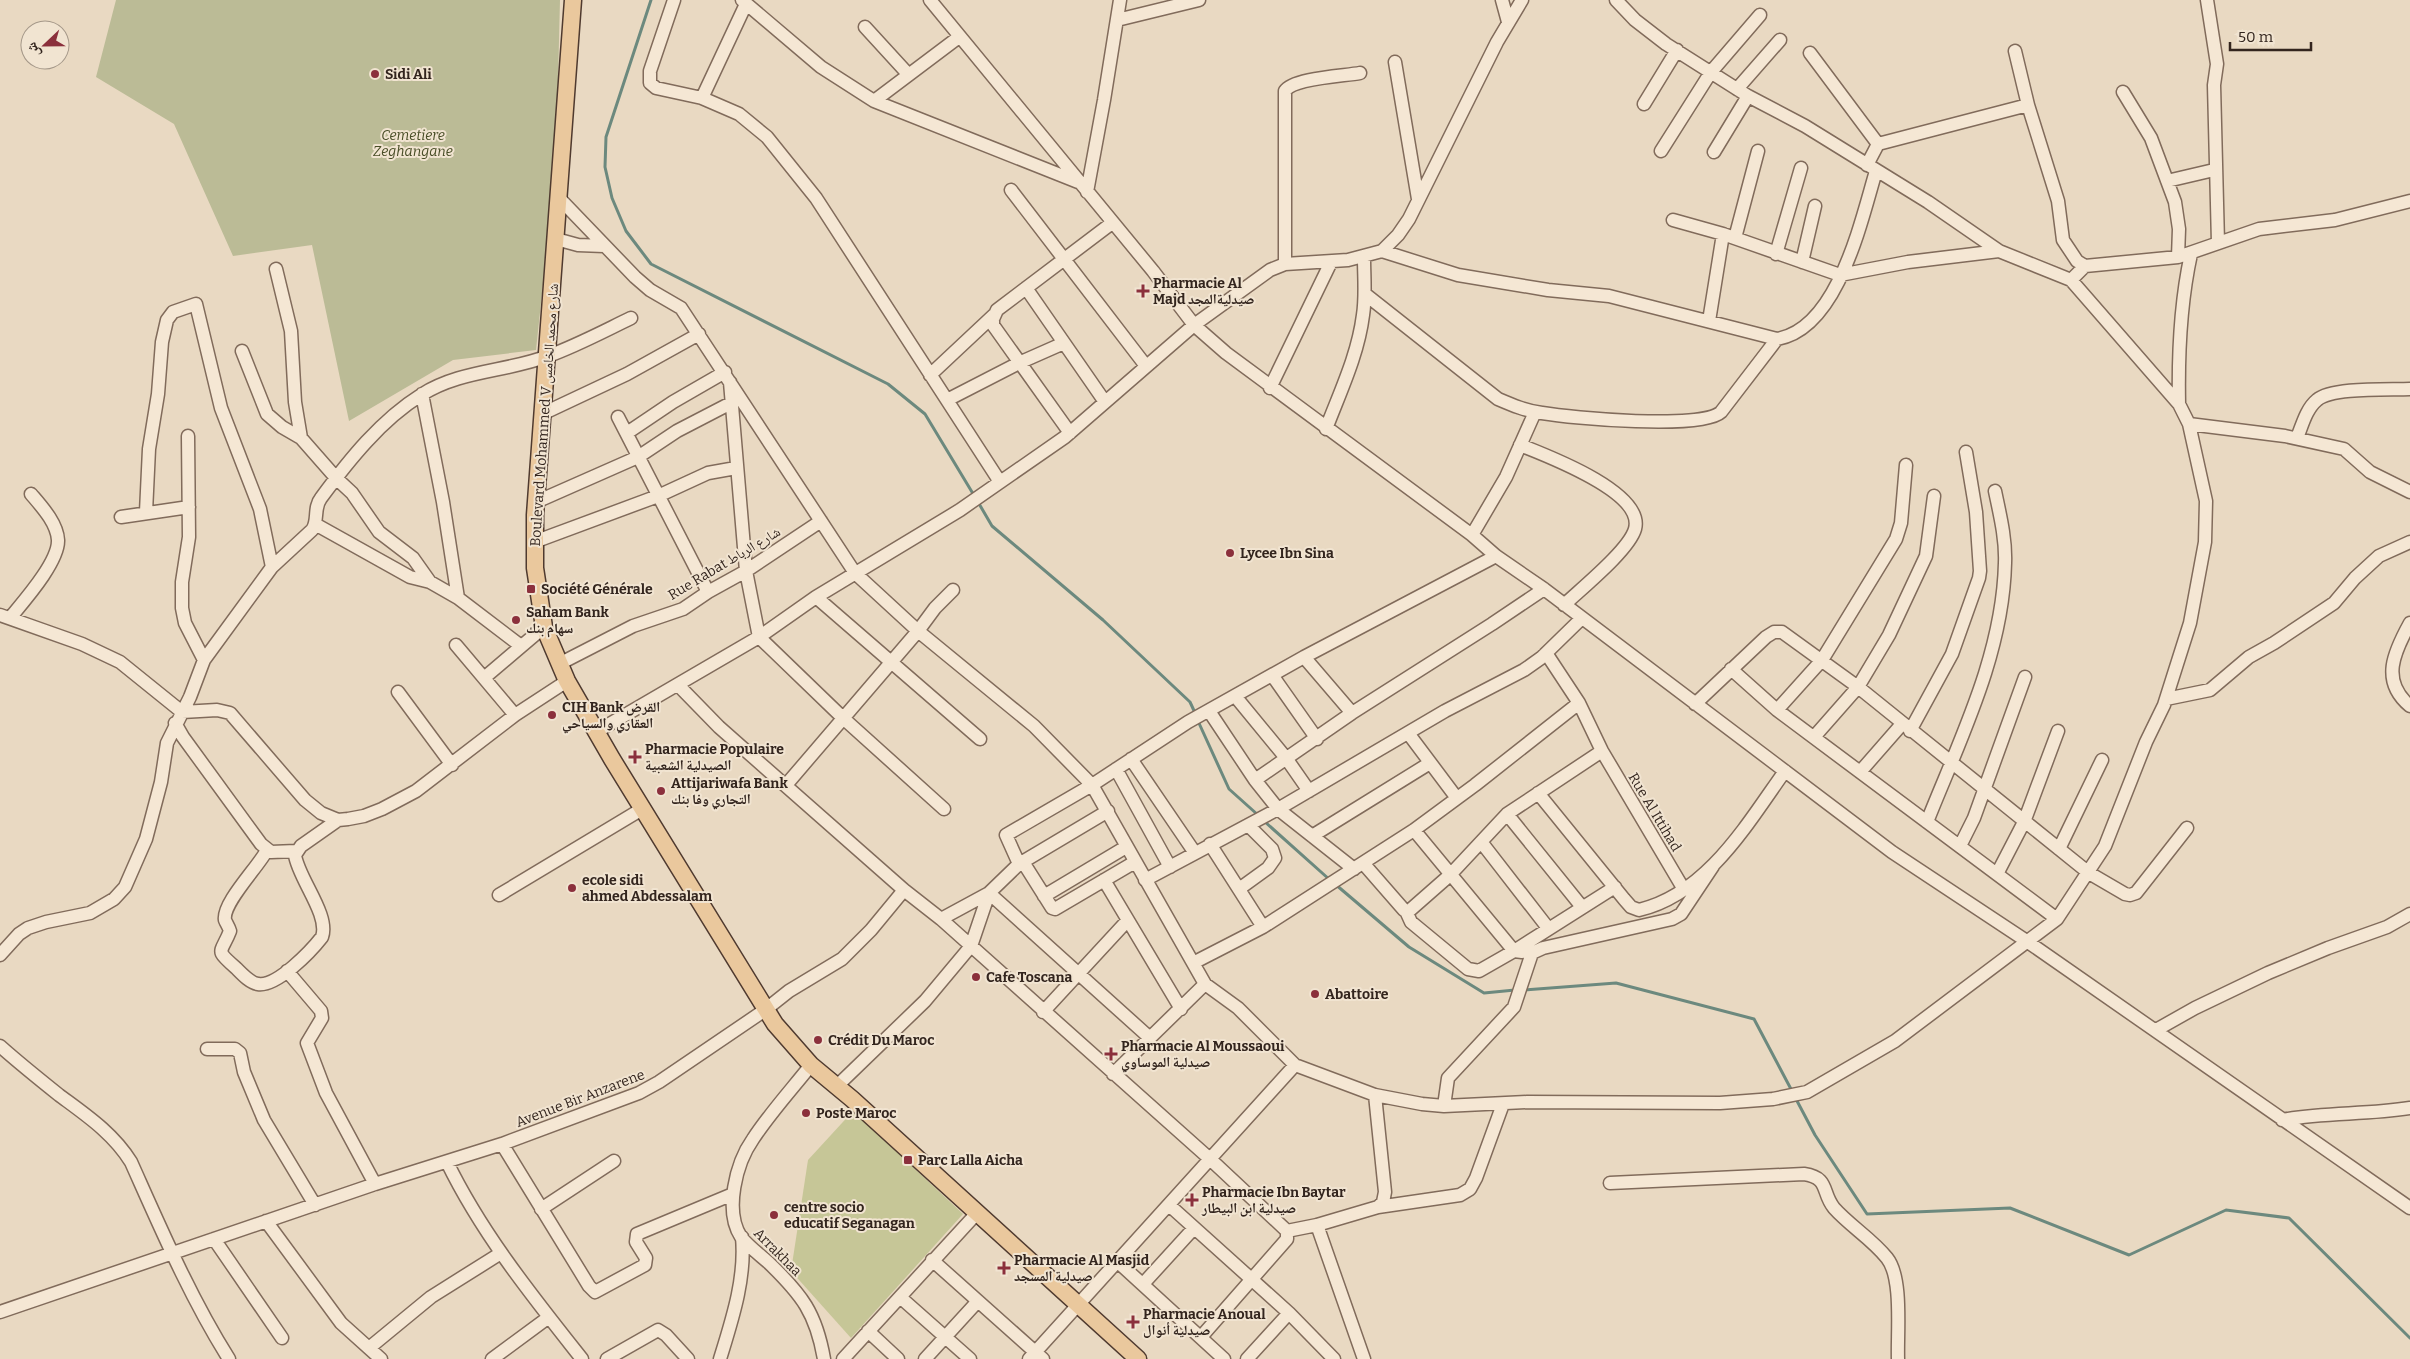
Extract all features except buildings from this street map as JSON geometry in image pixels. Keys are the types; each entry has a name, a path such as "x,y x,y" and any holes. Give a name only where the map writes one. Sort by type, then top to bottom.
{"main road":[{"name":"Boulevard Mohammed V شارع محمد الخامس","path":"573,0 573,26 564,100 559,198 534,542 536,574 544,627 559,664 596,732 765,1010 811,1064 1138,1359"}],"street":[{"path":"674,0 650,71 650,82 656,88 702,98 748,120 767,137 816,198 1000,482"},
{"path":"930,0 1153,271 1194,325 1207,338 1270,388 1472,536 1496,556 1544,589 1892,852 2028,942 2410,1208"},
{"path":"1087,192 1120,0"},
{"path":"1117,20 1200,0"},
{"path":"1502,0 1508,22"},
{"path":"596,732 679,686 759,637 816,597 967,505 1070,433 1194,325 1270,270 1285,264 1364,258 1382,252 1398,234 1418,199 1508,22 1522,0"},
{"path":"559,198 642,283 681,308 855,573 918,631 1034,726 1092,785 1205,984 1238,1008 1294,1065 1376,1095 1422,1104 1444,1106 1720,1102 1773,1099 1807,1092 1895,1041 2057,919 2105,846 2166,699 2190,623 2201,572 2207,523 2206,501 2188,424 2179,404 2071,280 1999,251 1928,202 1805,126 1743,92 1677,50 1635,20 1616,0"},
{"path":"2207,0 2217,64 2214,85 2214,170 2218,244"},
{"path":"702,98 744,2 821,67 874,101 1078,182"},
{"path":"1661,151 1711,72 1760,15"},
{"path":"865,27 908,74"},
{"path":"874,101 959,37"},
{"path":"1714,152 1743,92 1780,40"},
{"path":"1644,104 1677,50"},
{"path":"2015,51 2028,105 2058,201 2063,240 2077,260 2085,266"},
{"path":"1810,52 1878,144"},
{"path":"1395,62 1418,199"},
{"path":"1285,264 1285,91 1289,86 1301,82 1360,73"},
{"path":"2122,92 2151,138 2179,218 2185,256 2178,350 2179,404"},
{"path":"1878,144 2028,105"},
{"path":"1382,252 1458,275 1539,288 1609,296 1777,339 1792,336 1814,319 1829,301 1860,226 1871,168 1878,144"},
{"path":"1735,238 1758,151"},
{"path":"1776,254 1801,168"},
{"path":"2167,181 2214,170"},
{"path":"1011,190 1146,366"},
{"path":"2071,280 2085,266 2185,256 2260,230 2335,220 2410,201"},
{"path":"1802,262 1815,206"},
{"path":"1673,220 1723,234 1840,275 1908,262 1999,251"},
{"path":"930,375 1026,288 1064,257 1112,223"},
{"path":"1709,321 1723,234"},
{"path":"556,239 578,245 604,246"},
{"path":"1326,429 1352,362 1362,322 1365,294 1364,258"},
{"path":"1270,388 1331,262"},
{"path":"276,269 291,331 295,402 301,438"},
{"path":"1026,288 1105,402"},
{"path":"1365,294 1498,398 1535,412 1666,423 1710,419 1720,412 1777,339"},
{"path":"146,512 149,449 158,394 162,342 167,320 173,312 196,304 221,408 260,509 272,567"},
{"path":"994,316 993,325 1070,433"},
{"path":"0,955 19,934 28,928 90,912 114,899 125,887 146,839 161,782 166,742 179,718 204,660 272,567 306,536 315,524 318,502 373,435 422,394 469,374 548,356 631,318"},
{"path":"542,414 627,374 699,334"},
{"path":"947,400 1021,362 1064,343"},
{"path":"242,351 268,414 282,427 301,438 337,480 356,498 379,532 413,558 430,582"},
{"path":"727,376 746,571 759,637 843,718 944,809"},
{"path":"627,434 673,402 727,376"},
{"path":"2297,438 2310,408 2321,398 2354,390 2410,389"},
{"path":"422,394 443,502 458,598"},
{"path":"536,502 638,457 677,431 731,402"},
{"path":"1472,536 1506,477 1535,412"},
{"path":"618,417 708,592"},
{"path":"2188,424 2297,438 2344,449 2370,472 2410,492"},
{"path":"188,436 189,537 182,582 182,608 185,623 204,660"},
{"path":"1520,445 1569,464 1596,479 1628,506 1636,523 1635,531 1623,549 1564,605"},
{"path":"1860,772 1906,728 1952,654 1979,578 1976,512 1966,452"},
{"path":"1777,710 1822,660 1896,539 1901,523 1906,465"},
{"path":"534,542 658,496 708,473 736,468"},
{"path":"1927,822 1977,697 1999,625 2006,563 1995,491"},
{"path":"32,494 49,517 56,534 57,546 33,591 5,616 82,644 120,662 179,718 187,743 267,850 271,852 296,851 338,820 364,816 382,810 416,791 515,715 567,681"},
{"path":"1814,737 1858,687 1889,635 1926,556 1934,496"},
{"path":"120,517 146,512 189,508"},
{"name":"Rue Rabat شارع الرباط","path":"559,664 633,626 683,609 708,592 746,571 821,521"},
{"path":"315,524 410,577 430,582 458,598 521,646"},
{"path":"2166,699 2210,690 2248,657 2274,643 2334,603 2379,556 2410,542"},
{"path":"1135,862 1056,909 1052,908 1021,863 1006,835 1092,785 1188,722 1304,657 1496,556"},
{"path":"1255,780 1317,739 1352,713 1544,589"},
{"path":"786,786 918,631 935,608 953,590"},
{"path":"816,597 980,739"},
{"path":"1146,880 1210,844 1277,810 1408,733 1491,686 1524,670 1546,653 1582,618"},
{"path":"2410,624 2394,655 2392,663 2393,678 2398,693 2410,706"},
{"path":"484,678 544,627"},
{"path":"1695,704 1766,637 1776,631 1788,635 1858,687 1984,791 2089,873 2130,895 2136,892 2186,828"},
{"path":"456,645 515,715"},
{"name":"Rue Al Ittihad","path":"1546,653 1578,703 1602,751 1683,888"},
{"path":"1304,657 1352,713"},
{"path":"1731,669 1777,710 2057,919"},
{"path":"1272,675 1317,739"},
{"path":"1960,846 1984,791 2025,677"},
{"path":"679,686 719,727 904,890 971,946 1210,1159 1287,1231 1287,1239 1201,1337"},
{"path":"398,692 452,765"},
{"path":"1235,696 1286,758 1309,792"},
{"path":"1193,964 1263,927 1414,830 1475,785 1578,703"},
{"path":"179,718 217,710 230,713 305,800 321,813 338,820"},
{"path":"1208,711 1277,810 1312,836 1359,866 1406,911 1411,922 1468,969 1479,971 1615,887"},
{"path":"1997,874 2024,822 2058,731"},
{"path":"1408,733 1456,798"},
{"path":"1406,911 1410,910 1450,875 1482,843 1507,814 1602,751"},
{"path":"1131,759 1195,853"},
{"path":"2059,850 2102,760"},
{"path":"1312,836 1430,763"},
{"path":"1116,769 1170,867"},
{"path":"1414,830 1514,951 1532,953 1544,948 1672,919 1681,914 1712,866 1737,837 1786,771"},
{"path":"1538,793 1631,907 1639,910 1658,904 1712,866"},
{"path":"499,896 642,809"},
{"path":"940,919 989,893 1021,863 1108,811"},
{"path":"1507,814 1582,907"},
{"path":"1239,889 1268,868 1275,858 1272,849 1252,823"},
{"path":"1482,843 1548,928"},
{"path":"1210,844 1263,927"},
{"path":"1044,896 1126,847"},
{"path":"267,850 262,860 247,877 228,907 225,920 230,931 220,951 226,960 256,984 263,984 287,972 318,942 324,932 321,919 296,860 296,851"},
{"path":"1104,880 1180,1009"},
{"name":"Avenue Bir Anzarene","path":"0,1312 375,1184 502,1144 639,1093 659,1082 765,1010 789,991 842,959 871,930 904,890"},
{"path":"837,1086 925,1001 971,946 989,893"},
{"path":"989,893 1150,1038"},
{"path":"2156,1030 2195,1008 2268,973 2328,948 2387,928 2410,914"},
{"path":"1043,1012 1127,921"},
{"path":"1444,1106 1448,1078 1514,1007 1532,953"},
{"path":"287,972 321,1011 322,1018 307,1043 309,1054 326,1093 375,1184"},
{"path":"1113,1074 1205,984"},
{"path":"0,1046 28,1071 99,1125 124,1151 132,1162 172,1254 212,1333 229,1359"},
{"path":"207,1049 235,1049 240,1053 244,1072 264,1120 315,1205"},
{"name":"Arrakhaa","path":"811,1064 752,1140 742,1163 733,1194 734,1219 742,1237 782,1276 806,1305 816,1324 824,1359"},
{"path":"932,1260 1036,1357 1078,1305 1294,1065"},
{"path":"1376,1095 1385,1192 1383,1202 1378,1207"},
{"path":"1287,1231 1317,1225 1378,1207 1460,1195 1470,1189 1476,1178 1503,1104"},
{"path":"2282,1120 2325,1113 2375,1113 2410,1108"},
{"path":"502,1144 541,1210 595,1292 645,1265 646,1258 636,1242 637,1234 733,1194"},
{"path":"541,1210 614,1161"},
{"path":"447,1162 474,1214 501,1253 582,1359"},
{"path":"1610,1183 1804,1174 1815,1176 1822,1182 1834,1208 1886,1256 1892,1267 1896,1288 1898,1359"},
{"path":"2398,1200 2410,1194"},
{"path":"1168,1205 1289,1313 1334,1359"},
{"path":"843,1359 977,1213"},
{"path":"266,1222 341,1323 381,1359"},
{"path":"1317,1225 1364,1359"},
{"path":"1142,1284 1194,1228"},
{"path":"720,1359 735,1305 741,1271 742,1237"},
{"path":"214,1239 282,1338"},
{"path":"369,1348 431,1298 501,1253"},
{"path":"1118,1262 1201,1337 1219,1358"},
{"path":"900,1297 970,1359"},
{"path":"925,1359 978,1301"},
{"path":"1247,1359 1289,1313"},
{"path":"492,1359 549,1317"},
{"path":"606,1359 658,1330 666,1335 688,1359"},
{"path":"868,1331 898,1359"}],"green space":[{"name":"Cemetiere Zeghangane","path":"116,0 560,0 556,161 536,350 453,360 349,421 312,245 233,256 174,124 96,77"},
{"path":"853,1111 963,1214 851,1338 791,1271 808,1160"}],"waterway":[{"path":"651,0 606,137 605,167 612,198 626,231 651,264 888,384 925,414 975,497"},
{"path":"978,502 992,526 1103,620 1190,702 1196,715"},
{"path":"1198,721 1229,789 1258,815"},
{"path":"1264,821 1330,880"},
{"path":"1335,884 1409,947 1484,993 1515,990"},
{"path":"1524,990 1616,983 1754,1019 1792,1091"},
{"path":"1796,1099 1815,1135 1867,1214 2010,1208 2129,1255 2226,1210 2289,1218 2410,1338"}],"place":[{"name":"Sidi Ali","path":"375,74"},
{"name":"Pharmacie Al Majd صيدليةالمجد","path":"1143,291"},
{"name":"Lycee Ibn Sina","path":"1230,553"},
{"name":"Société Générale","path":"531,589"},
{"name":"Saham Bank سهام بنك","path":"516,620"},
{"name":"CIH Bank القرض العقاري والسياحي","path":"552,715"},
{"name":"Pharmacie Populaire الصيدلية الشعبية","path":"635,757"},
{"name":"Attijariwafa Bank التجاري وفا بنك","path":"661,791"},
{"name":"ecole sidi ahmed Abdessalam","path":"572,888"},
{"name":"Cafe Toscana","path":"976,977"},
{"name":"Abattoire","path":"1315,994"},
{"name":"Crédit Du Maroc","path":"818,1040"},
{"name":"Pharmacie Al Moussaoui صيدلية الموساوي","path":"1111,1054"},
{"name":"Poste Maroc","path":"806,1113"},
{"name":"Parc Lalla Aicha","path":"908,1160"},
{"name":"Pharmacie Ibn Baytar صيدلية ابن البيطار","path":"1192,1200"},
{"name":"centre socio educatif Seganagan","path":"774,1215"},
{"name":"Pharmacie Al Masjid صيدلية المسجد","path":"1004,1268"},
{"name":"Pharmacie Anoual صيدلية أنوال","path":"1133,1322"}]}
